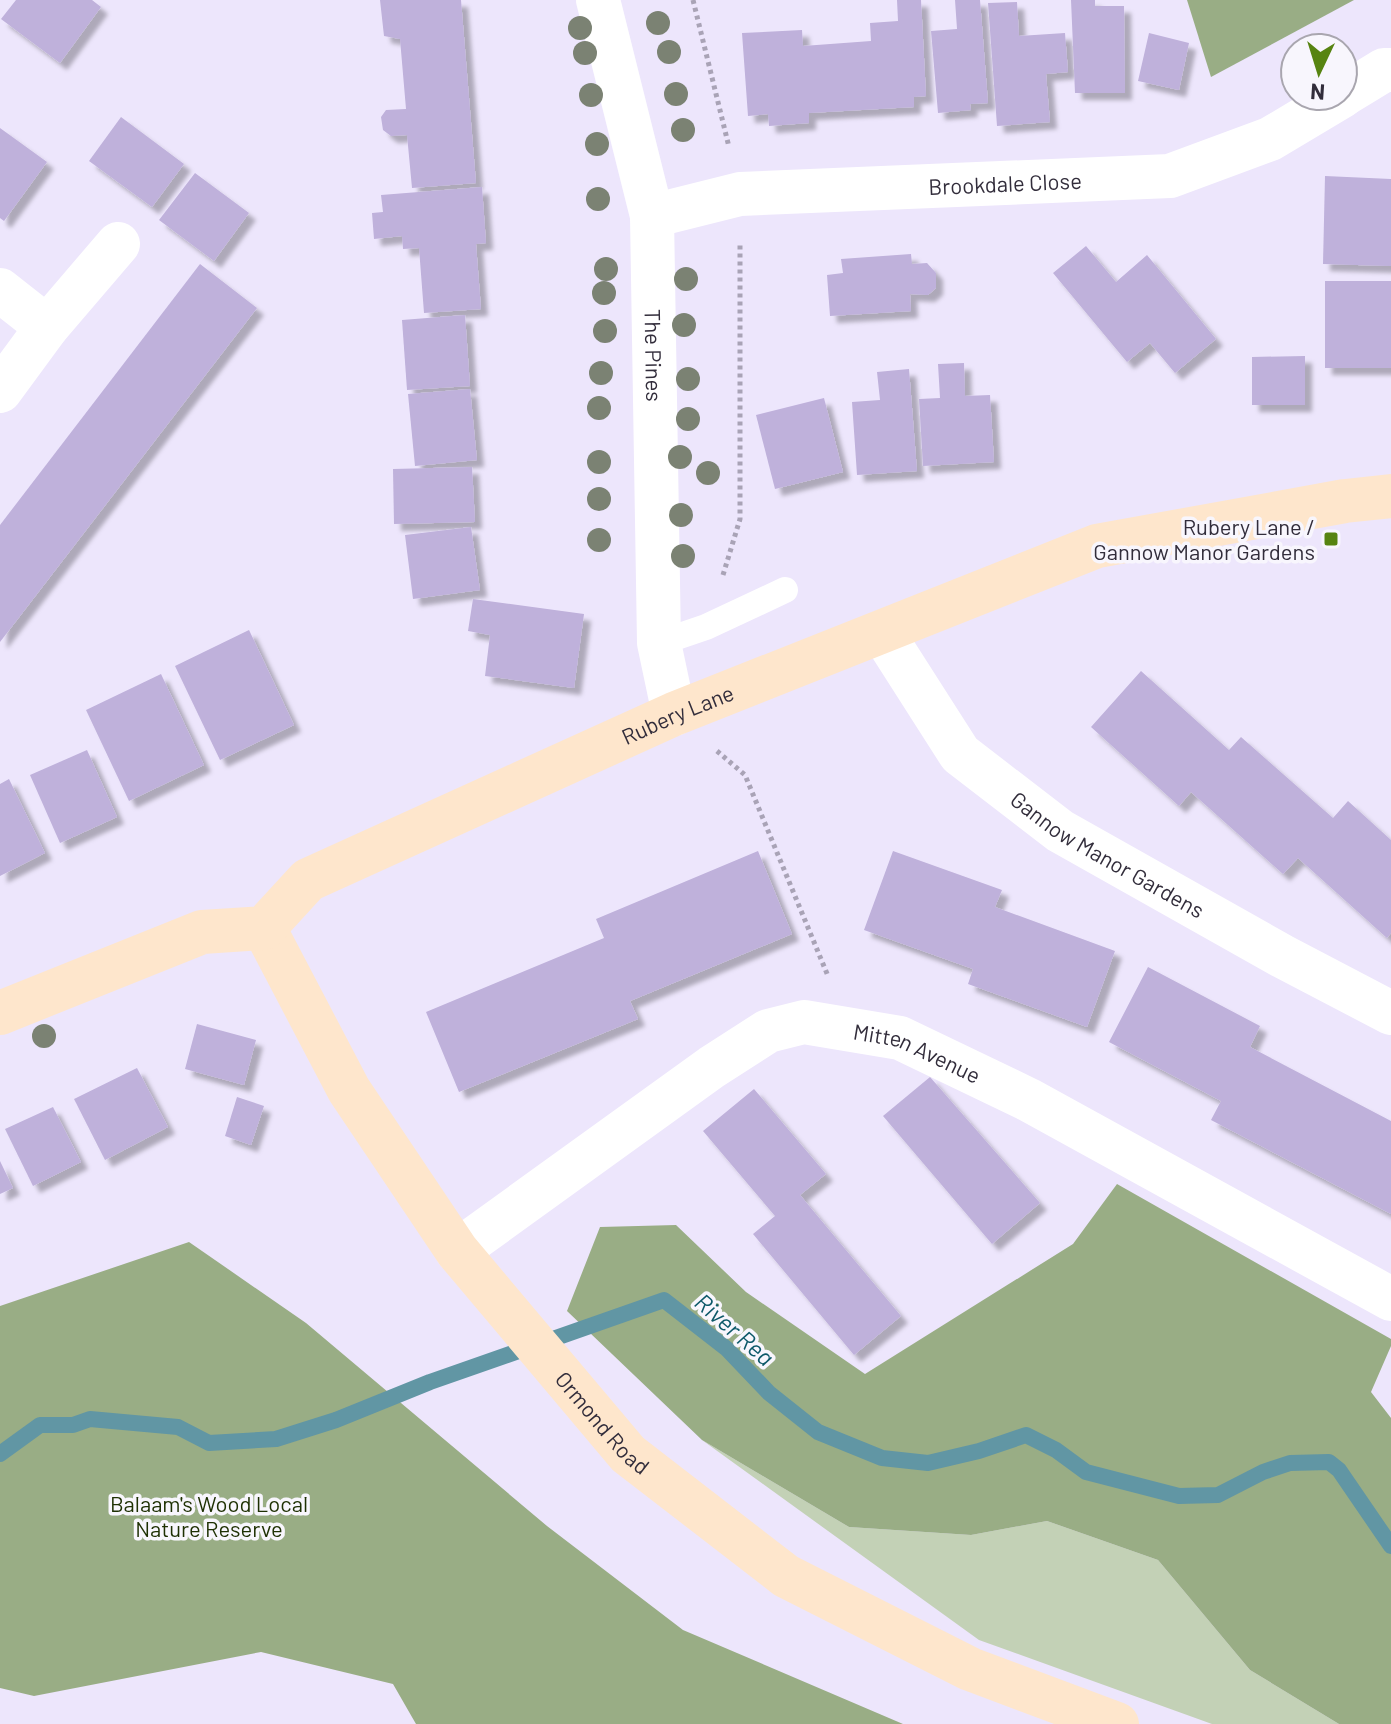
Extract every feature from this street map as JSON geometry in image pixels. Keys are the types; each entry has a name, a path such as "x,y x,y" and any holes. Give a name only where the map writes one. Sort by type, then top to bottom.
{"street":[{"name":"The Pines","path":"598,0 652,216 659,643 674,714"},
{"name":"Brookdale Close","path":"1359,85 1384,70 1391,70"},
{"name":"Brookdale Close","path":"652,216 740,194 1170,176 1270,139 1315,112"},
{"path":"0,391 47,327 118,244"},
{"path":"0,290 47,327"},
{"name":"Rubery Lane","path":"264,928 308,880 674,714 1097,546 1345,501 1391,496"},
{"name":"Gannow Manor Gardens","path":"882,632 960,754 1060,831 1282,956 1391,1013"},
{"path":"0,1013 202,932 264,928"},
{"name":"Ormond Road","path":"264,928 349,1090 457,1251 628,1454 786,1576 970,1669 1117,1724"},
{"name":"Mitten Avenue","path":"457,1251 712,1067 768,1031 804,1022 900,1038 1029,1100 1391,1299"}],"lane":[{"path":"659,643 706,627 785,590"}],"path":[{"path":"693,0 740,194 740,519 706,627"},
{"path":"674,714 745,775 849,1028"}],"green space":[{"path":"1187,0 1354,0 1295,32 1279,32 1279,40 1211,77"},
{"path":"1117,1184 1391,1339 1391,1346 1371,1392 1391,1418 1391,1724 1339,1724 1250,1670 1158,1560 1047,1521 971,1535 849,1527 702,1440 567,1311 600,1227 676,1225 746,1292 865,1374 1073,1244"},
{"name":"Balaam's Wood Local Nature Reserve","path":"189,1242 306,1323 547,1526 683,1630 903,1724 416,1724 393,1684 261,1652 34,1696 0,1688 0,1306"},
{"path":"702,1440 849,1527 971,1535 1047,1521 1158,1560 1250,1670 1339,1724 1212,1724 979,1640"}],"building":[{"path":"16,0 92,0 101,7 60,63 1,19"},
{"path":"380,0 461,0 476,183 412,188 407,135 391,136 383,130 381,117 386,110 406,109 400,39 384,36"},
{"path":"897,0 921,0 926,96 914,97 914,107 809,113 809,123 769,126 768,114 748,116 742,33 802,30 803,46 871,41 870,23 898,21"},
{"path":"955,0 980,0 988,103 970,104 971,110 938,113 931,31 957,29"},
{"path":"1071,0 1095,0 1095,6 1124,6 1125,93 1075,93"},
{"path":"1017,2 1019,36 1065,33 1068,72 1046,74 1050,122 997,126 988,3"},
{"path":"1149,33 1189,43 1179,90 1138,81"},
{"path":"121,117 184,164 152,207 89,161"},
{"path":"0,128 47,162 4,221 0,218"},
{"path":"195,173 249,213 214,261 159,220"},
{"path":"1325,176 1391,179 1391,266 1323,264"},
{"path":"482,187 486,243 476,244 481,309 424,313 419,248 403,249 402,236 374,239 372,213 383,212 381,195"},
{"path":"1086,246 1116,282 1147,255 1216,339 1175,373 1150,343 1127,362 1053,273"},
{"path":"911,254 912,264 927,263 936,273 936,288 928,295 910,294 911,311 830,316 827,275 843,273 841,259"},
{"path":"200,264 257,308 0,642 0,525"},
{"path":"1325,281 1391,281 1391,368 1325,368"},
{"path":"465,315 470,386 407,390 402,320"},
{"path":"1305,356 1305,405 1252,405 1252,357"},
{"path":"964,363 965,396 990,395 994,462 923,466 919,399 940,398 938,364"},
{"path":"909,369 917,471 857,475 852,402 880,400 877,372"},
{"path":"470,389 477,460 415,466 408,394"},
{"path":"824,398 843,472 775,489 756,415"},
{"path":"472,467 475,522 394,524 393,469"},
{"path":"471,527 480,590 413,599 405,535"},
{"path":"473,599 584,614 574,688 485,676 490,635 468,631"},
{"path":"249,630 294,725 220,760 175,666"},
{"path":"1141,671 1229,750 1241,737 1333,818 1348,801 1391,840 1391,933 1387,938 1298,858 1283,874 1191,792 1179,806 1091,727"},
{"path":"161,674 204,765 129,801 86,710"},
{"path":"87,750 117,817 60,843 30,775"},
{"path":"9,779 45,853 0,876 0,784"},
{"path":"758,851 792,934 630,1001 638,1019 459,1092 426,1012 604,938 596,919"},
{"path":"893,851 1002,890 995,907 1115,951 1087,1027 968,984 973,969 864,930"},
{"path":"1148,967 1260,1026 1250,1047 1391,1121 1391,1214 1211,1120 1221,1101 1109,1042"},
{"path":"197,1024 256,1040 244,1085 185,1069"},
{"path":"137,1068 168,1127 105,1160 74,1099"},
{"path":"930,1077 1040,1203 992,1244 883,1116"},
{"path":"754,1089 826,1174 800,1195 901,1316 854,1355 753,1234 775,1216 703,1131"},
{"path":"237,1097 264,1106 251,1145 225,1136"},
{"path":"53,1107 81,1162 33,1186 5,1129"},
{"path":"0,1161 13,1188 0,1194"}],"waterway":[{"name":"River Rea","path":"0,1454 40,1425 73,1425 90,1419 178,1427 209,1443 276,1439 664,1300 727,1349 769,1393 818,1432 882,1458 928,1463 979,1451 1026,1435 1056,1450 1086,1472 1179,1496 1218,1495 1263,1472 1290,1463 1329,1462 1339,1470 1391,1546"}],"place":[{"name":"Rubery Lane / Gannow Manor Gardens","path":"1331,539"}]}
